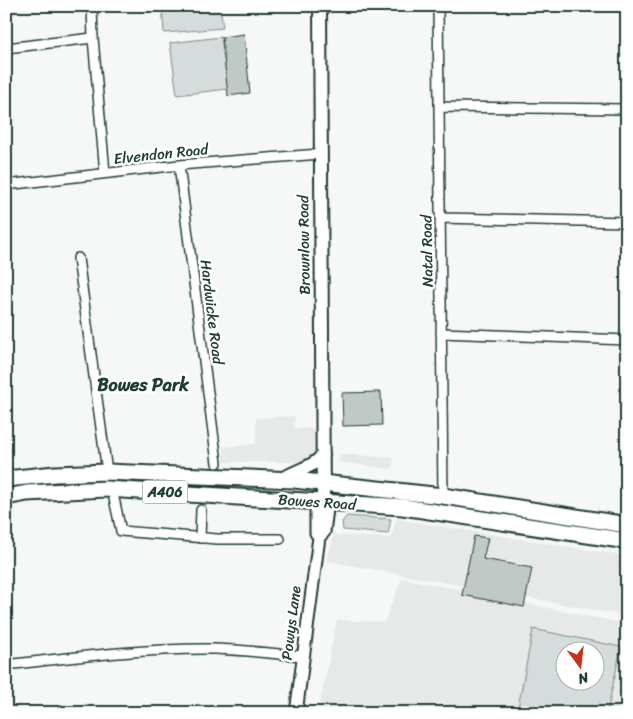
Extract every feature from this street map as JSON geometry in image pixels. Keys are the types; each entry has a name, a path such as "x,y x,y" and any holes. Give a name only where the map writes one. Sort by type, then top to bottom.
{"highway":[{"name":"A406","path":"6,480 55,474 218,470 324,483"},
{"name":"Bowes Road","path":"324,483 443,496 627,525"},
{"name":"Bowes Road","path":"7,497 112,489 403,507 627,541"}],"main road":[{"name":"Brownlow Road","path":"320,6 324,483"},
{"path":"283,479 296,470 312,467 323,455"},
{"name":"Powys Lane","path":"323,502 324,483"},
{"name":"A406","path":"324,483 328,493 333,495 380,500 403,507"}],"street":[{"path":"92,6 105,173"},
{"name":"Natal Road","path":"438,6 443,496"},
{"path":"6,48 93,38"},
{"path":"439,107 627,109"},
{"name":"Elvendon Road","path":"6,185 179,165 320,154"},
{"name":"Hardwicke Road","path":"179,165 218,470"},
{"path":"440,218 627,222"},
{"path":"78,258 107,472"},
{"path":"441,333 627,340"},
{"path":"6,480 7,497"},
{"path":"112,489 121,531 200,538 280,539"},
{"name":"Powys Lane","path":"296,713 319,537 324,532 328,509 323,502"},
{"path":"200,538 201,510"},
{"path":"6,666 66,658 182,650 216,650 303,656"}],"shaded area":[{"path":"162,6 220,6 223,28 164,33"},
{"path":"221,37 228,89 177,95 170,43"},
{"path":"295,416 294,428 314,429 315,462 224,462 223,447 256,444 256,418"},
{"path":"340,454 394,458 392,469 338,462"},
{"path":"347,516 391,519 388,534 343,530 342,522"},
{"path":"396,519 627,556 627,616 327,561 334,535 391,538"},
{"path":"402,578 627,624 627,713 318,713 337,620 384,622"},
{"path":"533,629 597,642 556,642 556,692 606,692 606,644 621,647 607,713 517,713"}],"building":[{"path":"244,34 250,93 228,96 222,37"},
{"path":"381,392 382,425 343,426 342,393"},
{"path":"474,536 488,538 483,559 532,568 524,607 462,595"}],"district":[{"name":"Bowes Park","path":"143,385"}]}
